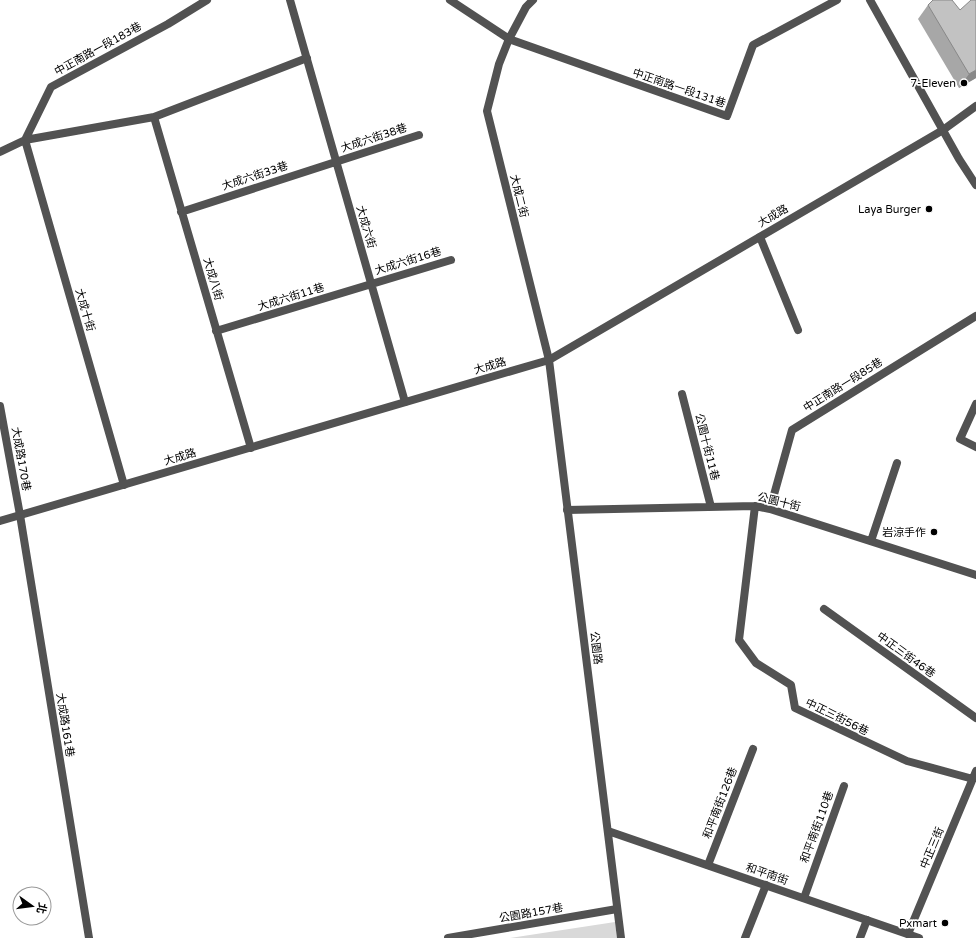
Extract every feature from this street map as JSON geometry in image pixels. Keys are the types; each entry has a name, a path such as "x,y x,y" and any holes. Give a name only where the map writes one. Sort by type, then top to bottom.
{"street":[{"name":"中正南路一段183巷","path":"25,140 51,87 168,24 207,0"},
{"name":"大成六街","path":"290,0 405,402"},
{"path":"450,0 509,39"},
{"name":"大成二街","path":"533,0 526,7 509,39 499,64 486,111 549,360"},
{"name":"中正南路一段131巷","path":"509,39 727,116 753,45 837,0"},
{"path":"870,0 943,130 976,185"},
{"path":"0,152 25,140 154,117 307,58"},
{"name":"大成路","path":"0,521 549,360 943,130 976,106"},
{"name":"大成八街","path":"154,117 251,448"},
{"name":"大成六街38巷","path":"336,162 419,135"},
{"name":"大成十街","path":"25,140 124,485"},
{"name":"大成六街33巷","path":"181,212 336,162"},
{"path":"760,237 798,330"},
{"name":"大成六街16巷","path":"371,284 451,260"},
{"name":"大成六街11巷","path":"216,331 371,284"},
{"name":"中正南路一段85巷","path":"770,509 792,430 976,316"},
{"name":"公園路","path":"549,360 621,938"},
{"name":"公園十街11巷","path":"682,394 711,506"},
{"path":"976,404 960,439 976,447"},
{"name":"大成路170巷","path":"0,406 20,515"},
{"path":"871,541 897,463"},
{"name":"公園十街","path":"567,510 755,506 770,509 976,576"},
{"name":"中正三街56巷","path":"755,506 739,640 756,663 791,685 795,708 907,761 973,779"},
{"name":"大成路161巷","path":"20,515 89,938"},
{"name":"中正三街46巷","path":"824,609 976,718"},
{"name":"和平南街126巷","path":"708,865 753,749"},
{"name":"中正三街","path":"908,934 976,771"},
{"name":"和平南街110巷","path":"804,898 844,786"},
{"name":"和平南街","path":"608,831 919,938"},
{"path":"745,938 766,885"},
{"name":"公園路157巷","path":"448,938 617,909"},
{"path":"860,938 867,920"}],"shaded area":[{"path":"615,922 617,938 510,938"}],"building":[{"path":"933,0 952,0 960,10 971,0 976,0 976,70 969,74 928,5"}],"place":[{"name":"7-Eleven","path":"964,83"},
{"name":"Laya Burger","path":"929,209"},
{"name":"岩涼手作","path":"934,532"},
{"name":"Pxmart","path":"945,923"}]}
